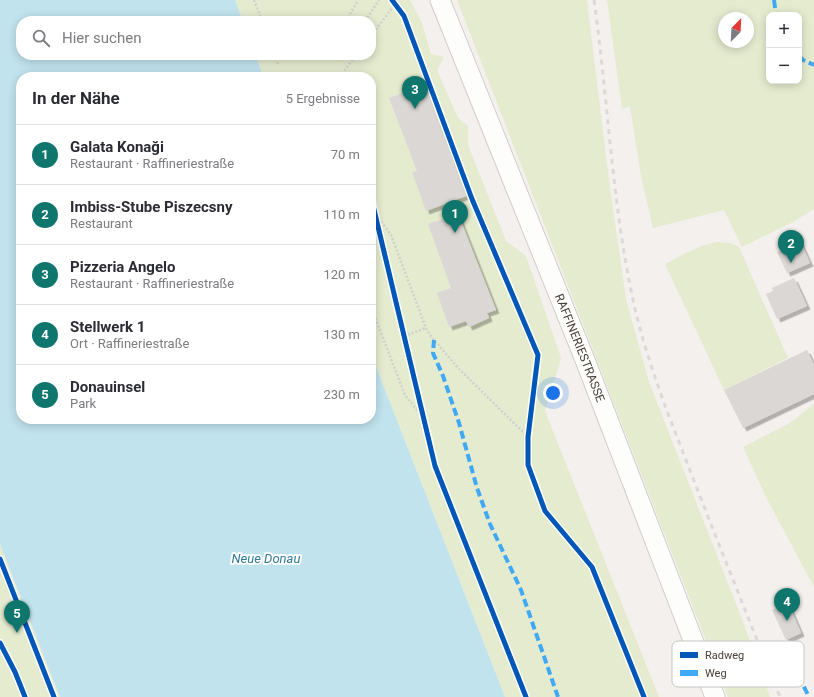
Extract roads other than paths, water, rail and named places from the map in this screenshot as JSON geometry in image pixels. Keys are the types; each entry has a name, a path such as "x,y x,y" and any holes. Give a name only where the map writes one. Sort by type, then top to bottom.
{"street":[{"name":"RAFFINERIESTRASSE","path":"440,0 585,360 693,641"},
{"name":"RAFFINERIESTRASSE","path":"711,687 715,697"}],"water":[{"name":"Neue Donau","path":"0,0 235,0 241,16 16,16 16,60 257,60 262,72 16,72 16,424 376,424 376,367 505,697 60,697 0,544"}],"railway":[{"path":"594,0 620,226 638,322 666,409 758,641"},
{"path":"776,687 780,697"}],"place":[{"name":"Pizzeria Angelo","path":"415,109"},
{"name":"Galata Konaği","path":"455,233"},
{"name":"Imbiss-Stube Piszecsny","path":"791,263"},
{"name":"Stellwerk 1","path":"787,621"},
{"name":"Donauinsel","path":"17,633"}]}
